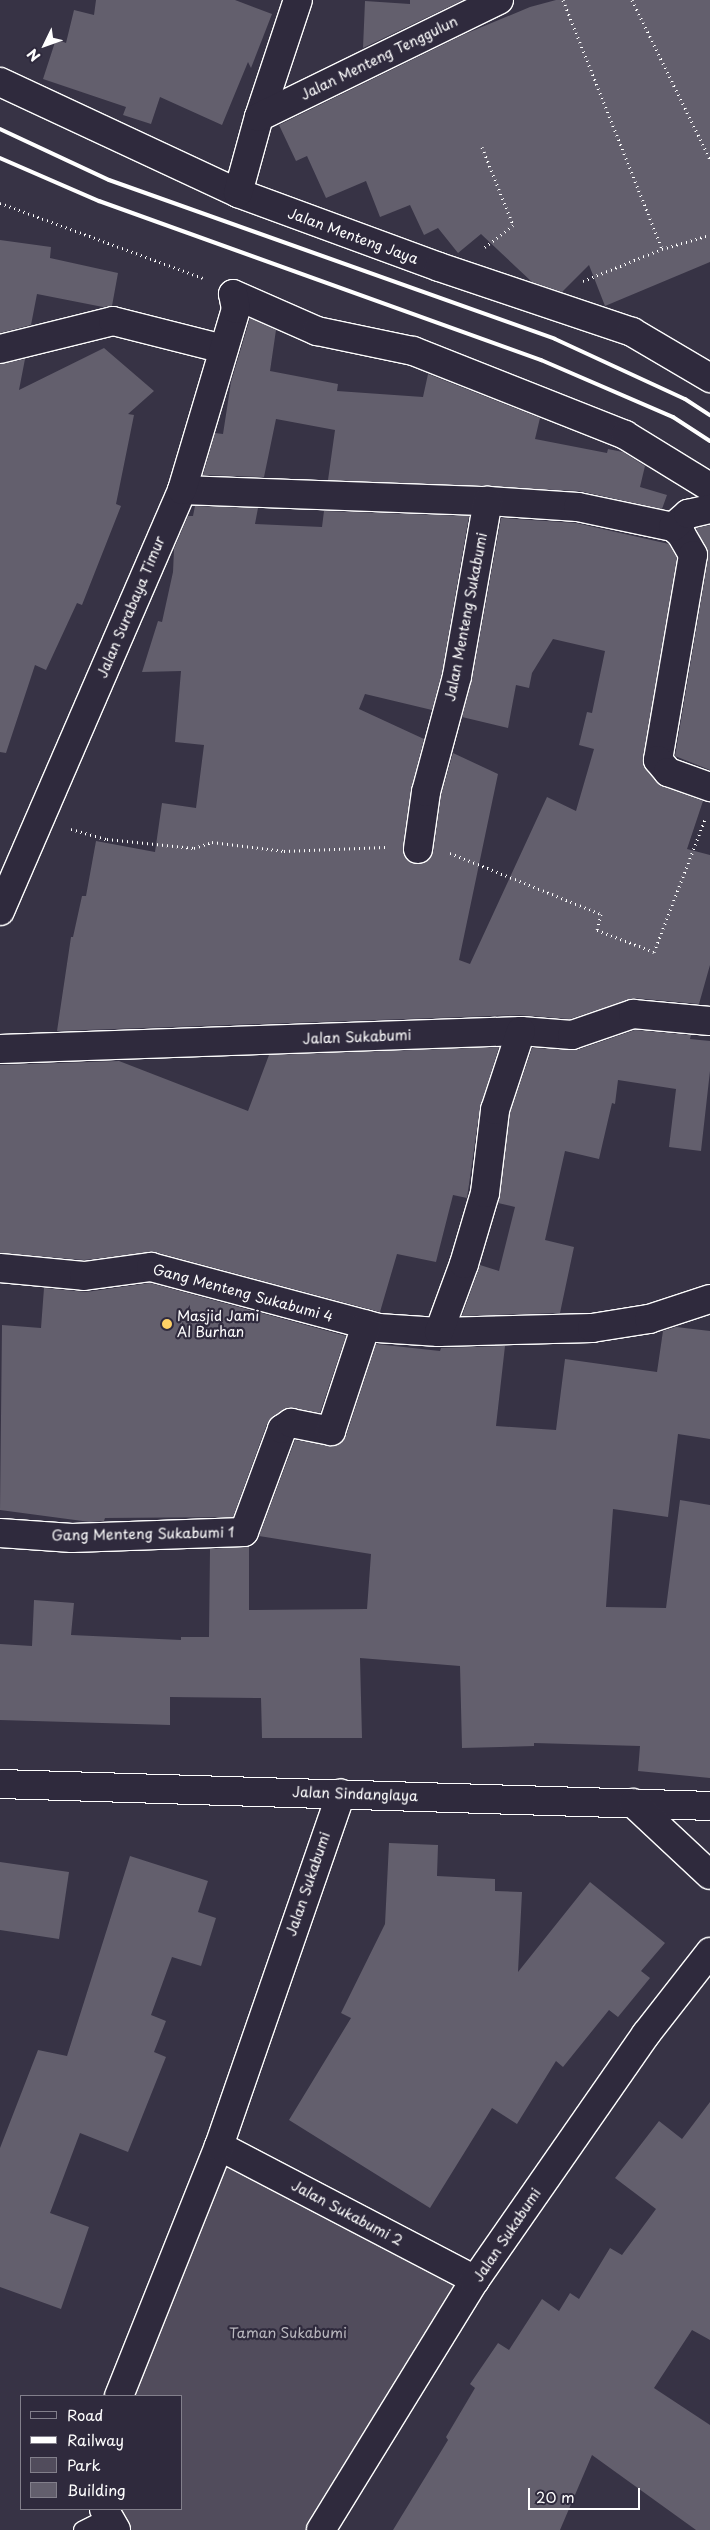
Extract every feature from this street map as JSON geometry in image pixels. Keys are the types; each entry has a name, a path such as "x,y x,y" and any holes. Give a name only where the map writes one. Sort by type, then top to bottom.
{"street":[{"path":"238,193 260,117 298,0"},
{"name":"Jalan Menteng Tenggulun","path":"260,117 500,0"},
{"name":"Jalan Menteng Jaya","path":"0,82 238,193 439,267 632,332 710,378"},
{"path":"234,294 317,331 413,351 625,435 710,487"},
{"name":"Jalan Surabaya Timur","path":"0,912 182,490 236,309 234,294"},
{"path":"0,349 113,321 224,349"},
{"path":"182,490 488,501 578,507 673,527 681,534 693,555 658,760 668,772 710,787"},
{"name":"Jalan Menteng Sukabumi","path":"418,849 426,792 457,676 488,501"},
{"path":"673,527 688,514 710,509"},
{"name":"Jalan Sukabumi","path":"0,1049 521,1031 572,1035 632,1014 710,1021"},
{"path":"438,1332 464,1264 485,1193 495,1110 521,1031"},
{"name":"Gang Menteng Sukabumi 4","path":"0,1268 84,1276 151,1267 366,1325 438,1332 592,1328 649,1319 710,1299"},
{"name":"Gang Menteng Sukabumi 1","path":"0,1533 72,1538 244,1532 282,1429 291,1422 330,1431 366,1325"},
{"name":"Jalan Sindanglaya","path":"0,1784 341,1793 710,1806"},
{"name":"Jalan Sukabumi","path":"119,2395 219,2146 341,1793"},
{"path":"632,1803 710,1875"},
{"name":"Jalan Sukabumi","path":"320,2530 475,2280 646,2034 710,1952"},
{"name":"Jalan Sukabumi 2","path":"219,2146 475,2280"}],"lane":[{"path":"82,2530 110,2518"}],"path":[{"path":"563,0 662,249"},
{"path":"632,0 710,159"},
{"path":"439,267 478,252 513,225 482,147"},
{"path":"0,203 228,287 234,294"},
{"path":"560,308 585,279 662,249 710,235"},
{"path":"199,277 202,272"},
{"path":"39,820 107,840 194,848 212,842 284,851 386,847 458,854 601,914 597,930 654,952 706,814"}],"green space":[{"name":"Taman Sukabumi","path":"224,2161 460,2287 308,2530 125,2530 116,2510 182,2510 182,2395 132,2395"}],"building":[{"path":"96,0 235,0 272,14 251,68 248,62 222,125 160,97 151,124 123,115 126,107 43,79 56,39 66,43 74,10 94,15"},
{"path":"410,0 463,0 363,48 365,1 410,4"},
{"path":"556,0 710,0 710,262 605,306 589,265 562,292 532,282 481,234 458,253 438,228 424,235 410,205 380,217 366,181 326,198 307,156 296,161 279,125 465,34 530,7"},
{"path":"0,240 51,247 50,258 118,273 112,306 103,307 37,294 31,325 0,333"},
{"path":"250,318 276,330 270,371 338,384 337,391 423,397 428,374 540,418 535,439 607,453 608,449 623,452 645,466 640,487 667,495 662,509 666,510 579,491 328,480 335,430 276,419 264,477 203,475 215,433 223,434 231,382"},
{"path":"104,348 154,391 128,414 134,415 116,504 121,506 82,605 77,603 46,670 35,665 6,753 0,752 0,364 25,359 19,390"},
{"path":"195,506 258,508 255,524 322,527 324,511 469,516 442,673 432,710 365,694 359,709 424,739 411,790 403,847 409,862 424,863 433,852 441,795 453,753 498,774 459,960 470,964 547,797 576,811 594,749 579,745 587,712 592,713 605,651 553,639 532,673 529,688 516,685 508,728 462,717 472,679 501,518 576,523 669,544 677,558 643,764 662,786 703,801 687,849 710,855 710,965 699,1004 634,998 570,1019 520,1015 57,1031 71,937 73,937 82,896 86,896 96,841 155,852 162,803 196,808 204,745 175,742 181,671 142,672 158,621 162,622 173,572 174,549 188,516 193,516"},
{"path":"710,525 710,770 675,756 708,558 696,528"},
{"path":"635,1030 691,1035 690,1039 710,1041 710,1071 701,1151 669,1147 676,1089 618,1080 615,1104 612,1103 599,1159 565,1151 545,1240 574,1247 560,1313 462,1316 480,1265 499,1271 515,1207 498,1203 510,1113 532,1048 577,1050"},
{"path":"499,1047 480,1108 467,1198 453,1195 436,1262 397,1254 380,1312 155,1252 84,1260 0,1253 0,1065 119,1061 248,1111 269,1055"},
{"path":"150,1283 346,1336 320,1413 293,1408 273,1416 267,1424 233,1517 105,1518 104,1521 90,1522 0,1510 2,1325 41,1328 44,1288 86,1292"},
{"path":"676,1327 710,1331 710,1439 678,1434 668,1517 613,1509 606,1607 666,1608 680,1500 710,1505 710,1778 638,1771 640,1746 534,1743 534,1746 462,1748 460,1666 360,1658 362,1738 262,1738 261,1698 170,1697 170,1725 0,1720 0,1644 32,1646 34,1600 74,1603 71,1635 181,1640 181,1637 209,1637 210,1549 249,1546 249,1610 367,1609 371,1554 259,1536 295,1440 335,1446 346,1436 376,1344 440,1351 441,1348 505,1346 496,1426 556,1430 565,1359 657,1372 663,1331"},
{"path":"389,1843 438,1845 437,1876 495,1879 495,1891 522,1892 518,1972 590,1882 665,1943 641,1971 650,1978 618,2017 609,2010 563,2067 556,2061 517,2124 492,2108 430,2208 289,2120 351,2018 341,2013 385,1924"},
{"path":"130,1856 208,1881 198,1912 216,1918 201,1966 172,1957 151,2015 166,2021 154,2052 166,2057 128,2152 80,2133 50,2213 89,2227 61,2309 0,2287 0,2148 38,2050 67,2056"},
{"path":"0,1862 69,1872 59,1939 0,1930"},
{"path":"710,2102 710,2340 692,2330 654,2388 710,2425 710,2530 696,2530 592,2455 560,2530 393,2530 448,2440 446,2437 475,2388 470,2384 498,2343 509,2350 542,2299 559,2311 570,2293 579,2299 610,2248 622,2255 656,2209 615,2178 659,2121 682,2139"}],"railway":[{"path":"0,129 109,180 555,339 685,399 710,415"},
{"path":"0,158 99,201 541,360 673,417 710,441"}],"place":[{"name":"Masjid Jami Al Burhan","path":"167,1324"}]}
